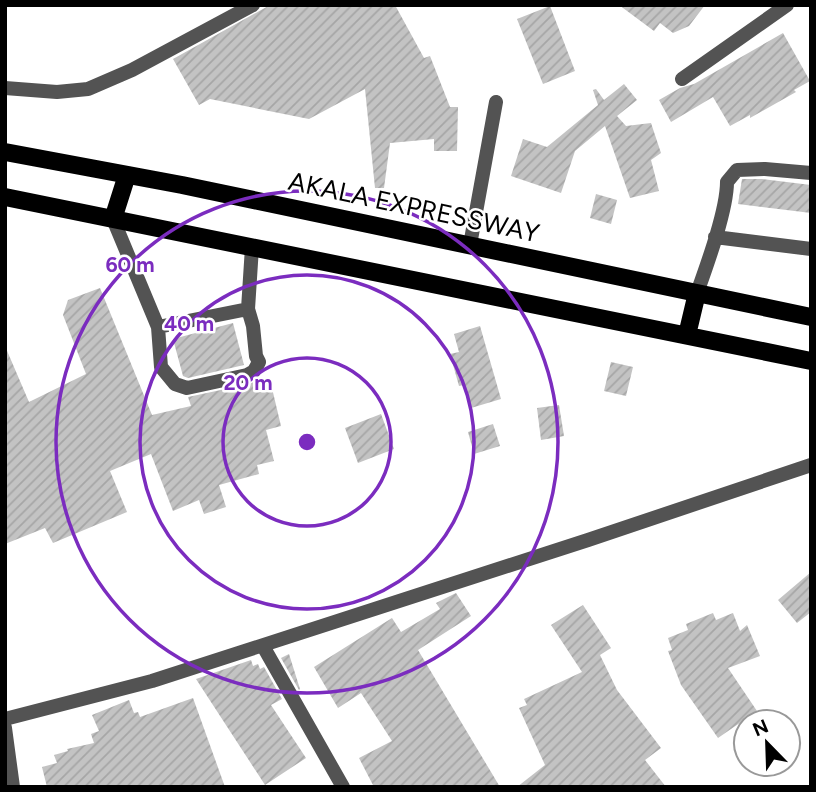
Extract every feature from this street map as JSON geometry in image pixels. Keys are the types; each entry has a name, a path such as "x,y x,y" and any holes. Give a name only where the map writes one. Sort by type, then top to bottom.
{"main road":[{"name":"AKALA EXPRESSWAY","path":"5,152 470,245 811,317"},
{"path":"113,219 127,175"},
{"path":"5,197 811,360"},
{"path":"687,335 697,293"}],"street":[{"path":"5,88 57,92 88,89 132,71 253,5"},
{"path":"682,79 787,5"},
{"path":"470,245 496,102"},
{"path":"697,293 715,237 727,182 737,170 765,169 811,173"},
{"path":"113,219 158,327 160,366 175,384 187,388 254,371 260,362 256,356 248,309 252,247"},
{"path":"715,237 811,249"},
{"path":"158,327 248,309"},
{"path":"5,719 152,681 811,466"},
{"path":"263,646 343,787"},
{"path":"5,728 13,787"}],"building":[{"path":"270,5 395,5 424,58 430,56 450,107 458,107 457,151 434,151 434,139 390,143 384,188 375,188 365,89 309,119 210,99 199,105 173,59"},
{"path":"619,5 705,5 689,26 673,33 660,23 654,31"},
{"path":"550,6 575,71 543,84 517,19"},
{"path":"783,33 810,81 750,118 750,115 730,126 713,97 671,122 659,100 680,88 694,84"},
{"path":"624,84 637,100 617,116 626,126 651,123 661,153 651,160 659,191 630,198 605,126 575,151 561,193 511,176 523,139 547,147 598,105 593,90 596,89 604,100"},
{"path":"742,179 811,185 811,213 738,204"},
{"path":"596,194 617,200 611,224 590,218"},
{"path":"100,288 152,415 191,406 188,397 256,381 258,388 271,384 281,426 266,430 274,461 257,465 259,474 219,485 226,507 204,514 199,500 173,511 151,454 110,471 127,512 53,543 45,528 5,544 5,346 29,402 86,374 63,315 68,300"},
{"path":"233,323 244,365 188,378 183,376 173,339"},
{"path":"480,326 501,399 471,408 464,385 459,386 450,354 459,352 454,334"},
{"path":"611,362 633,367 626,396 604,391"},
{"path":"559,405 564,436 541,440 537,408"},
{"path":"381,414 394,449 358,463 345,428"},
{"path":"493,424 500,446 474,454 468,432"},
{"path":"811,572 811,612 797,623 778,600"},
{"path":"456,593 471,616 418,650 500,787 374,787 359,758 392,741 361,693 338,708 314,667 392,618 401,632 440,609 436,603"},
{"path":"583,605 611,648 600,655 617,690 661,748 645,760 666,787 517,787 545,765 519,708 527,705 524,699 582,672 551,625"},
{"path":"713,613 716,620 733,613 740,631 747,625 760,656 728,668 755,708 732,708 732,728 718,738 681,685 668,651 672,650 668,638 688,630 686,624"},
{"path":"289,654 300,689 299,690 281,658"},
{"path":"251,660 253,666 258,664 260,669 264,667 282,699 271,705 306,758 265,785 196,679"},
{"path":"193,698 225,787 47,787 42,767 57,763 54,755 94,743 91,734 99,731 92,715 129,700 134,713 138,712 140,717"}]}
